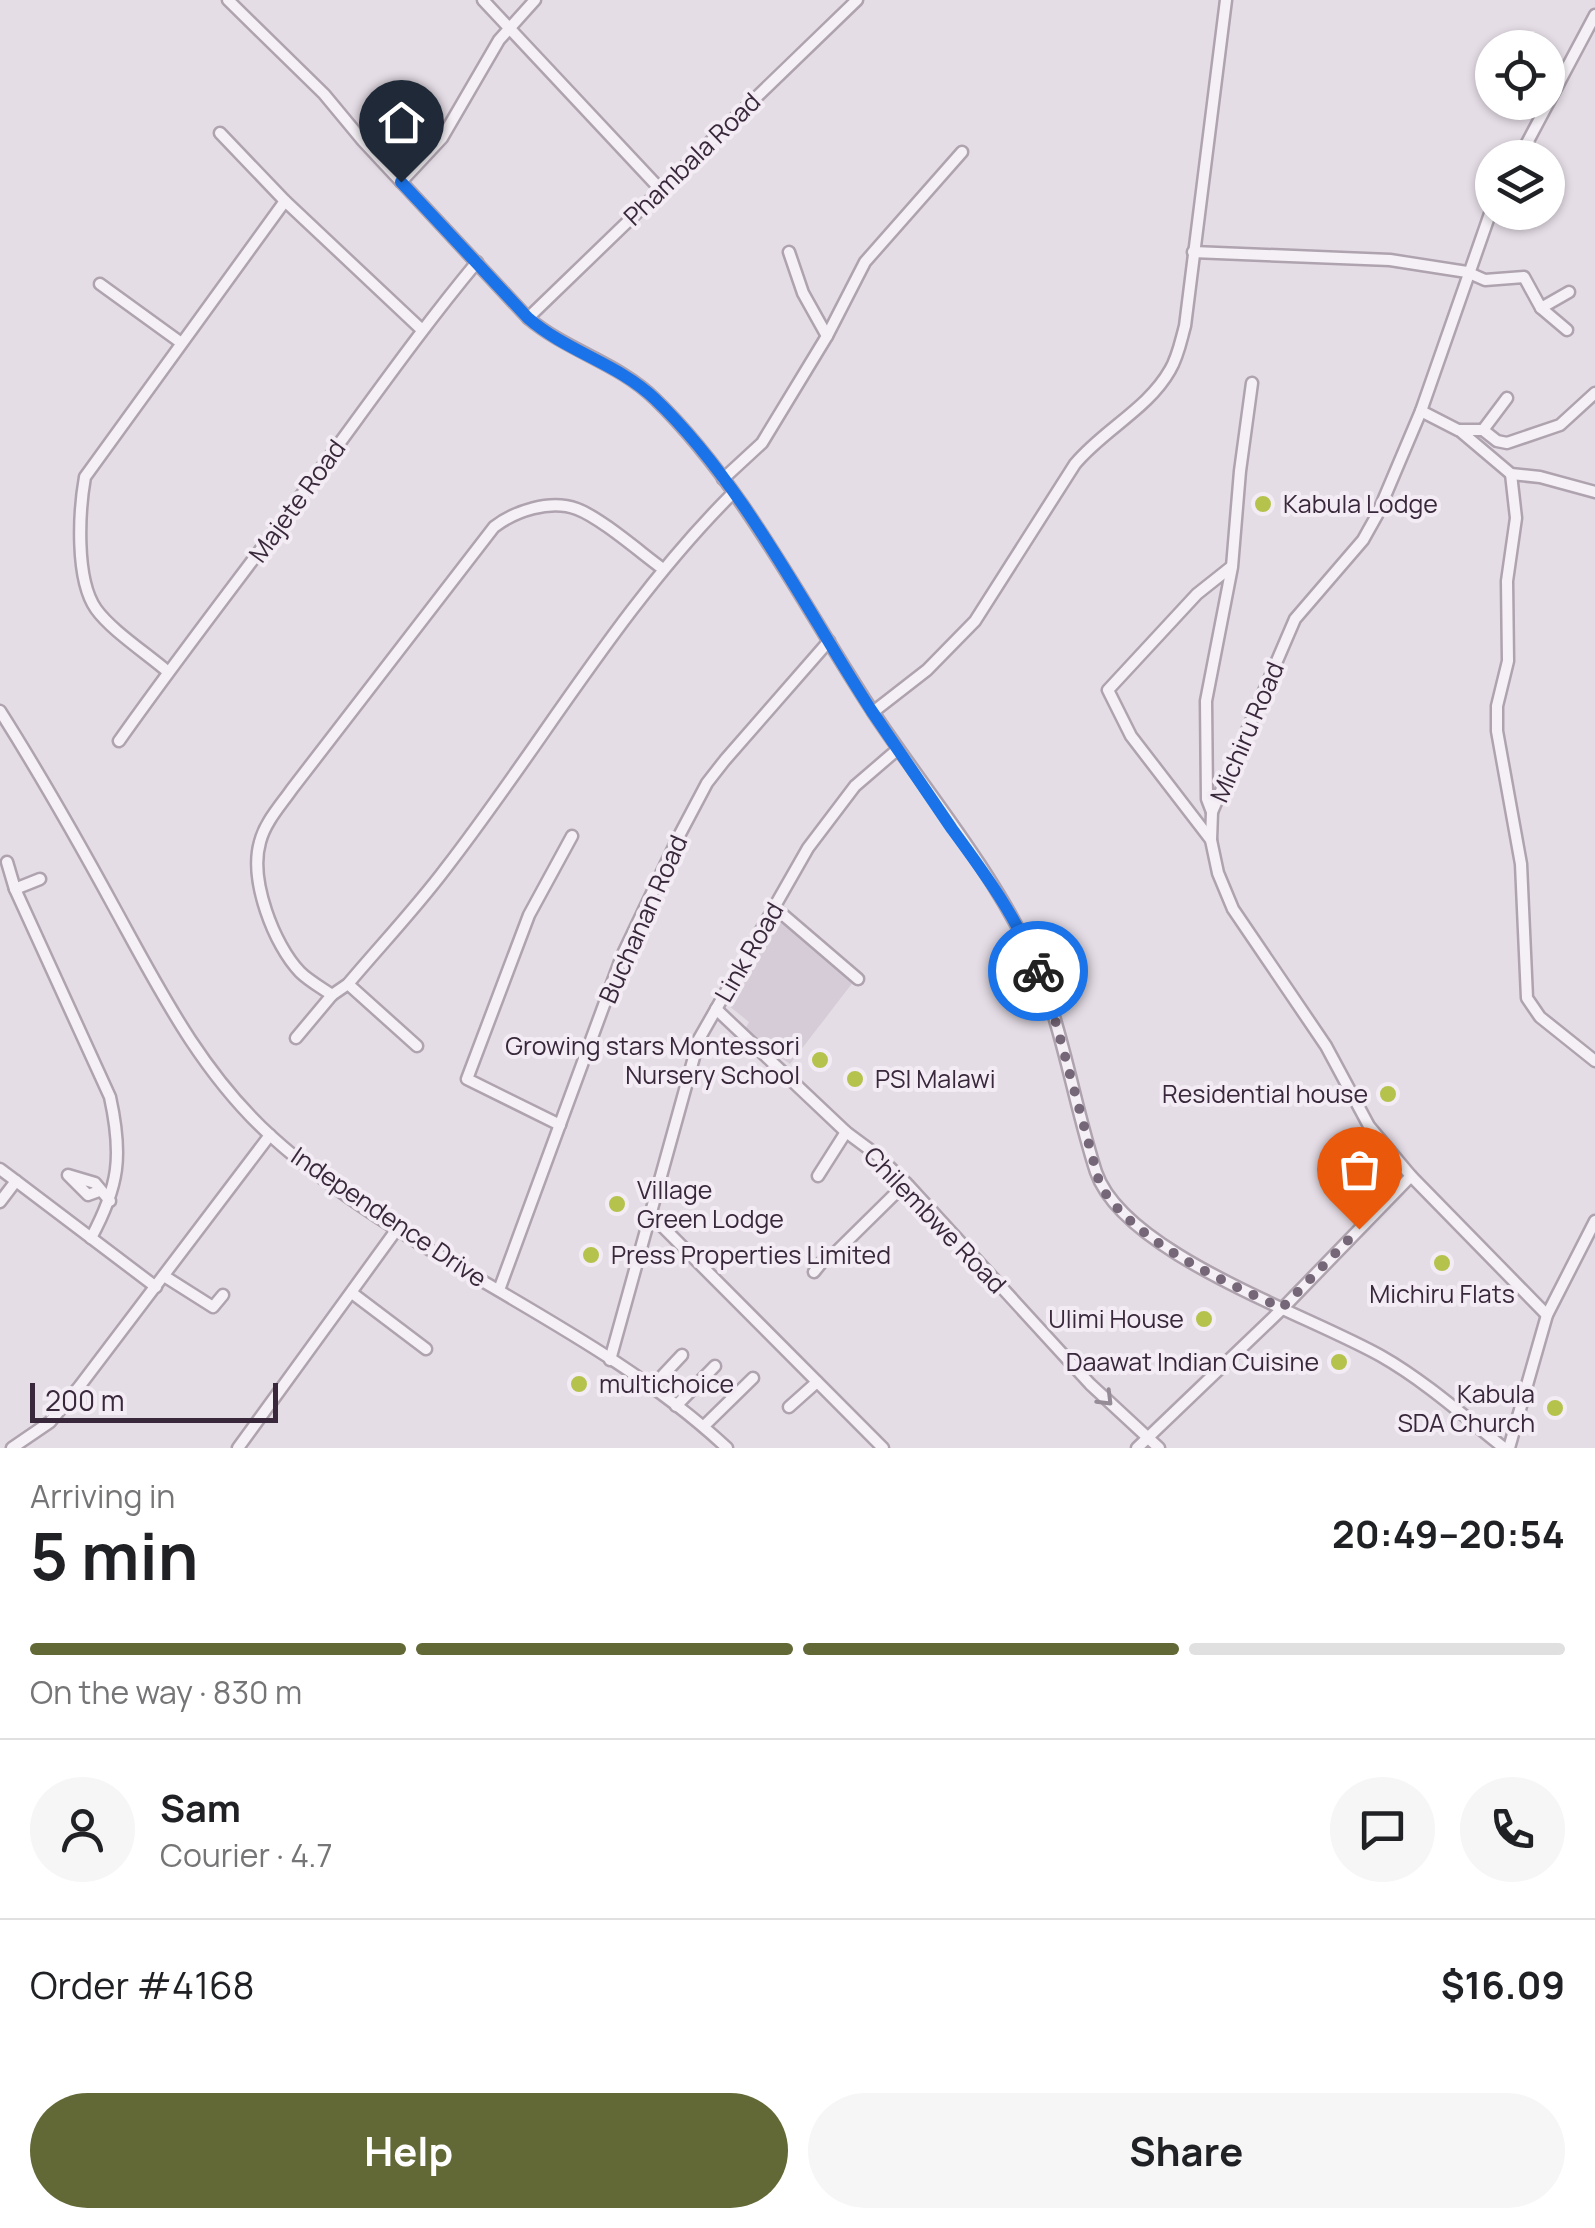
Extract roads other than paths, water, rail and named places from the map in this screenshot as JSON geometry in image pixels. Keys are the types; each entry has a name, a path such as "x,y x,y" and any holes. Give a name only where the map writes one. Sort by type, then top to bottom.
{"street":[{"path":"484,0 661,190"},
{"path":"401,182 442,138 508,28 535,0"},
{"name":"Phambala Road","path":"528,318 858,0"},
{"path":"873,712 953,646 998,587 1074,464 1163,381 1176,357 1186,326 1226,0"},
{"path":"236,2 278,52 324,94 528,318 550,337 630,378 669,413 723,479 898,750 994,887 1029,949 1056,1023 1090,1154 1107,1197 1143,1232 1241,1290 1397,1366 1507,1448 1548,1315 1595,1221"},
{"path":"1529,140 1595,15"},
{"path":"220,133 284,201 421,329"},
{"path":"723,479 762,443 827,336 865,262 962,152"},
{"path":"168,671 96,610 85,588 80,501 85,477 284,201"},
{"name":"Michiru Road","path":"1483,230 1421,410 1369,530 1296,620 1212,812 1211,840 1218,873 1233,909 1326,1046 1365,1120 1411,1176 1548,1315"},
{"path":"789,252 803,294 827,336"},
{"path":"1193,252 1343,256 1467,272 1484,280 1524,277 1540,308 1567,330"},
{"name":"Majete Road","path":"119,741 421,329 478,262"},
{"path":"100,284 180,342"},
{"path":"1540,308 1569,292"},
{"path":"1212,812 1207,799 1206,702 1232,567 1252,383"},
{"path":"1458,430 1483,430 1502,444 1560,425 1595,393"},
{"path":"1483,430 1507,398"},
{"path":"1421,410 1458,430 1511,474 1540,477 1595,492"},
{"path":"1511,474 1516,518 1507,580 1508,660 1497,706 1497,731 1521,864 1528,998 1540,1018 1595,1061"},
{"path":"296,1038 332,995 348,984 445,870 664,569 732,494"},
{"path":"332,995 300,971 267,917 258,867 259,843 292,789 494,527 510,514 559,505 579,510 664,569"},
{"path":"1211,840 1131,736 1108,690 1197,594 1232,567"},
{"name":"Buchanan Road","path":"499,1290 622,956 707,783 829,642"},
{"name":"Independence Drive","path":"0,711 192,1043 225,1090 270,1135 332,1185 610,1360 704,1426 726,1448"},
{"name":"Link Road","path":"610,1360 700,1038 808,848 855,786 898,750"},
{"path":"560,1125 467,1079 528,915 572,836"},
{"path":"7,862 15,889 110,1097 117,1129 115,1184 110,1202 90,1238"},
{"path":"15,889 40,879"},
{"path":"774,907 858,979"},
{"path":"348,984 417,1046"},
{"name":"Chilembwe Road","path":"716,1009 906,1183 1090,1384 1159,1448"},
{"path":"818,1176 846,1132"},
{"path":"12,1448 50,1422 270,1135"},
{"path":"0,1169 156,1287"},
{"path":"1137,1448 1411,1176"},
{"path":"0,1202 16,1181"},
{"path":"814,1272 826,1256 833,1256 906,1183"},
{"path":"99,1191 110,1202"},
{"path":"651,1215 883,1448"},
{"path":"238,1448 398,1229"},
{"path":"164,1276 213,1307 224,1295"},
{"path":"352,1293 426,1349"},
{"path":"650,1388 682,1355"},
{"path":"676,1406 715,1366"},
{"path":"704,1426 753,1378"},
{"path":"789,1408 816,1382"}],"place":[{"name":"Kabula Lodge","path":"1263,504"},
{"name":"Growing stars Montessori Nursery School","path":"820,1060"},
{"name":"PSI Malawi","path":"855,1079"},
{"name":"Residential house","path":"1388,1094"},
{"name":"Village Green Lodge","path":"617,1204"},
{"name":"Press Properties Limited","path":"591,1255"},
{"name":"Michiru Flats","path":"1442,1263"},
{"name":"Ulimi House","path":"1204,1319"},
{"name":"Daawat Indian Cuisine","path":"1339,1362"},
{"name":"multichoice","path":"579,1384"},
{"name":"Kabula SDA Church","path":"1555,1408"}]}
